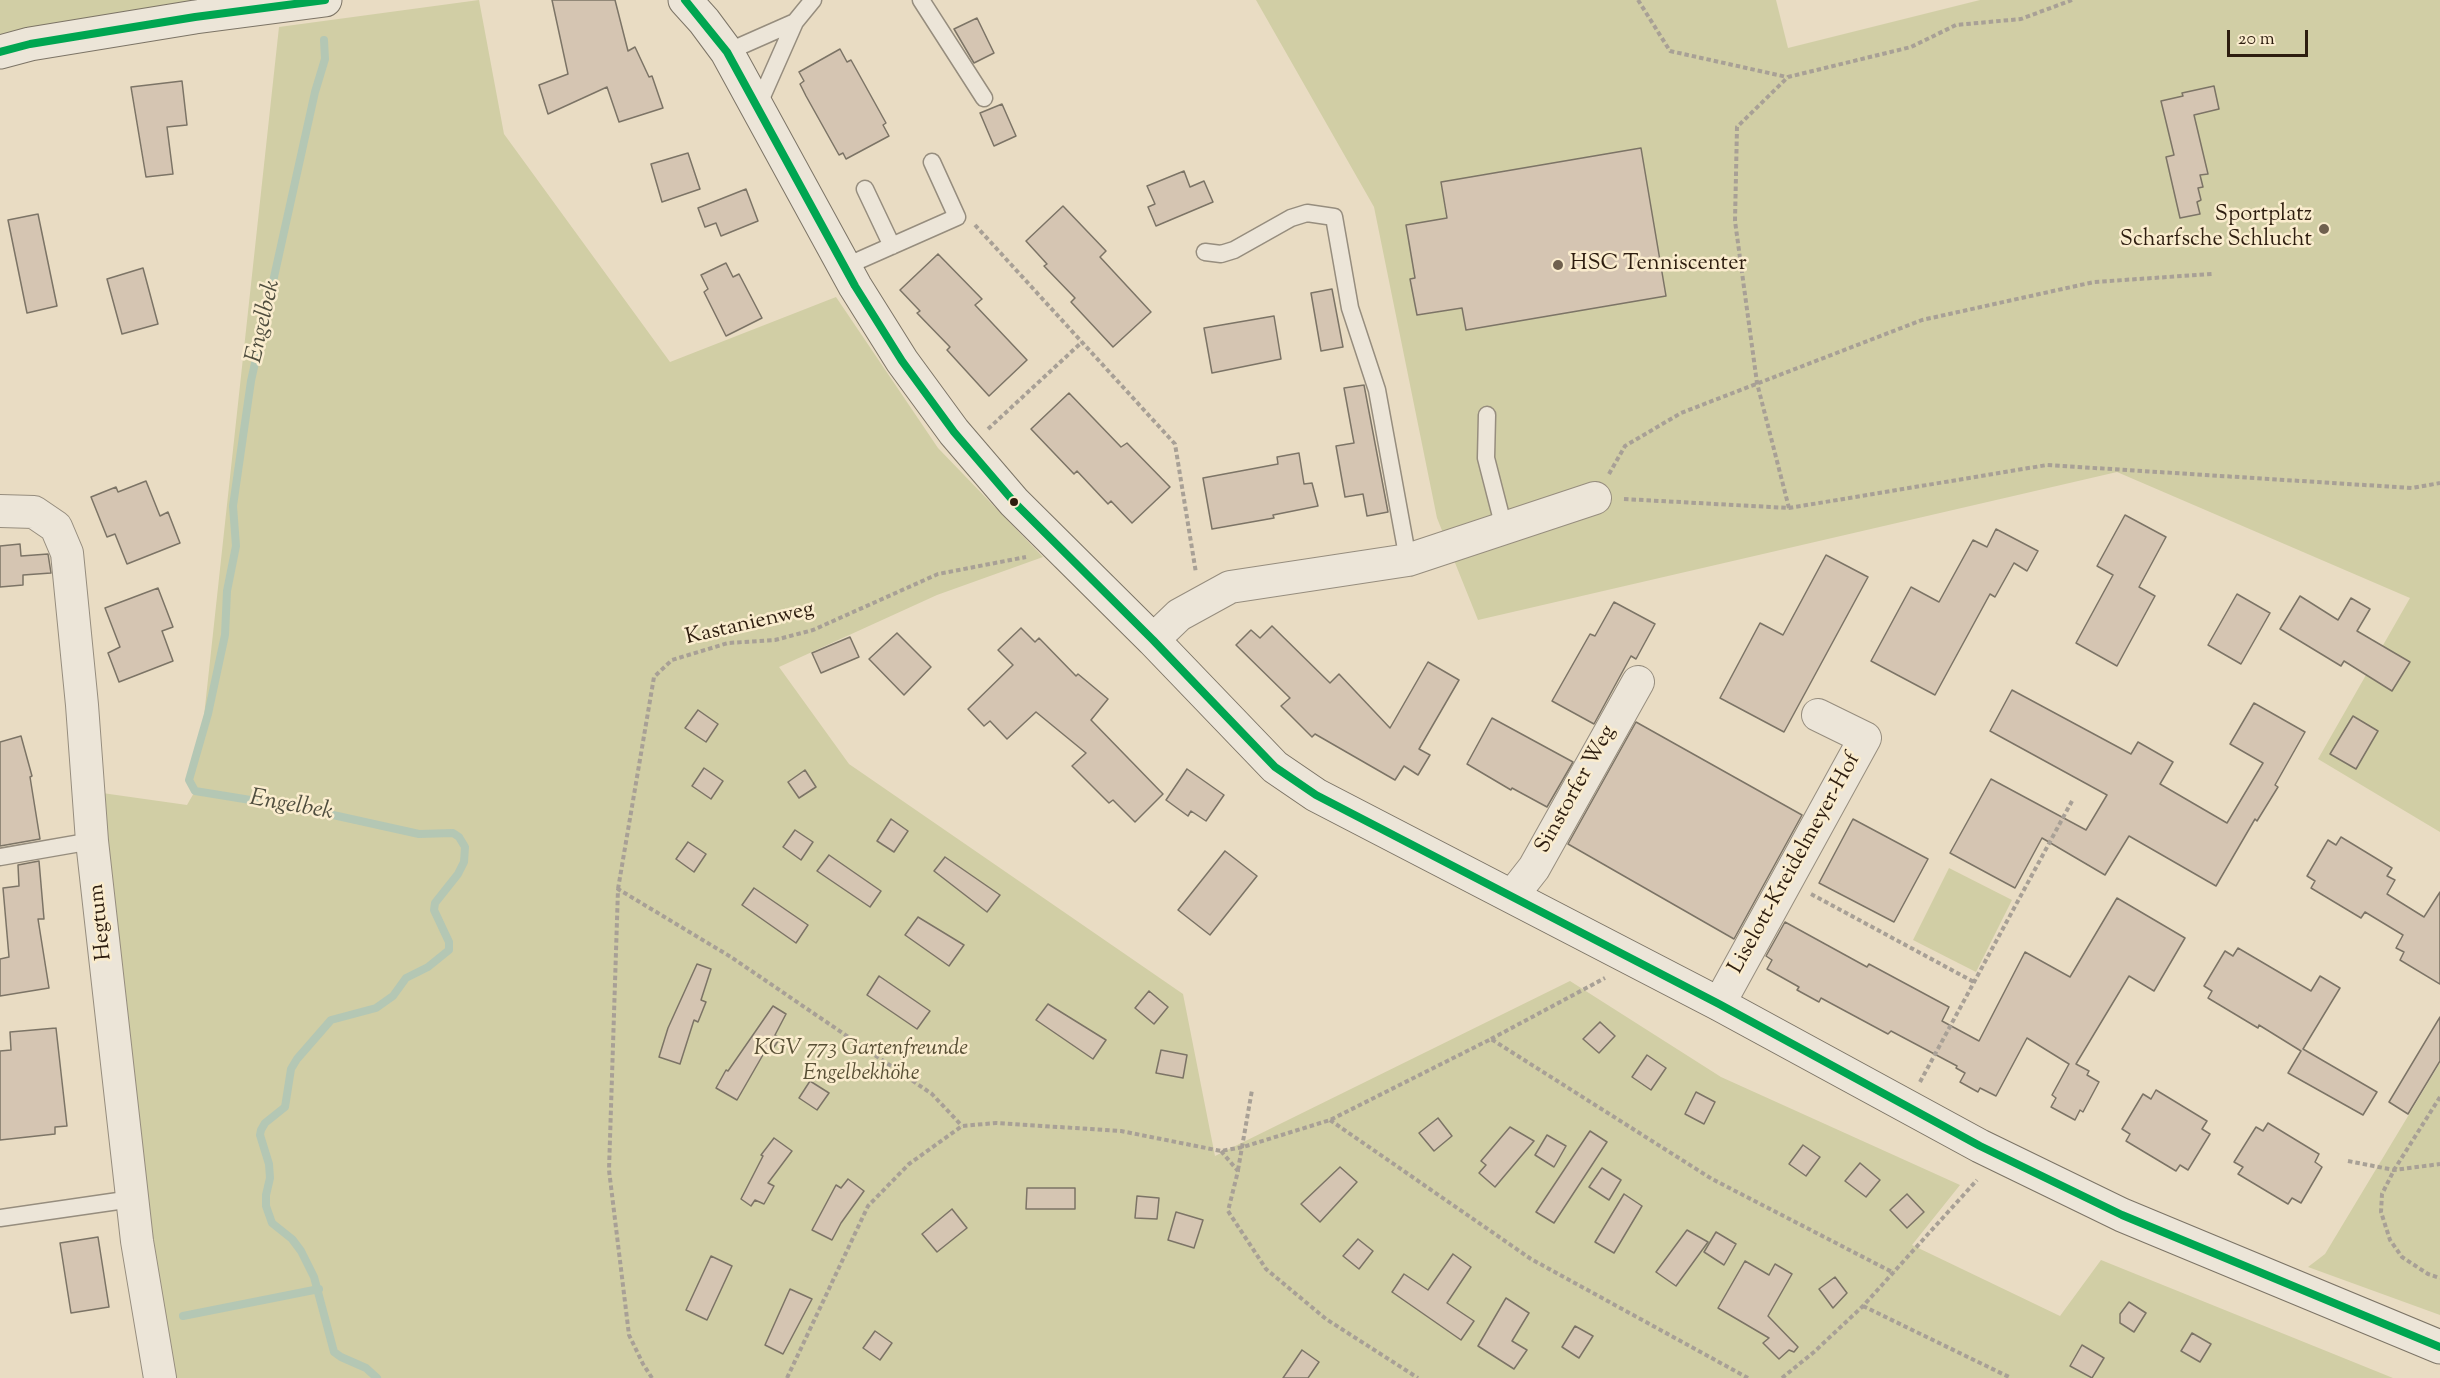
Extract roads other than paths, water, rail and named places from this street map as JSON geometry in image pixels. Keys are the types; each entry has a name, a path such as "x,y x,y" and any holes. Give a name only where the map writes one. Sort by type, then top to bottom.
{"street":[{"path":"0,52 30,44 205,16 325,0"},
{"path":"685,0 715,34 727,52 844,267 902,361 968,448 1014,502 1153,640 1275,767 1316,795 1719,1004 1980,1146 2122,1215 2440,1347"},
{"path":"1153,640 1179,615 1230,587 1407,560 1595,498"},
{"name":"Hegtum","path":"0,511 34,512 57,527 67,553 92,841 132,1199 160,1378"},
{"name":"Sinstorfer Weg","path":"1512,896 1534,868 1638,682"},
{"name":"Liselott-Kreidelmeyer-Hof","path":"1719,1004 1865,738 1818,715"}],"lane":[{"path":"757,108 795,22 813,0"},
{"path":"921,0 984,98"},
{"path":"727,52 795,22"},
{"path":"844,267 957,217 932,162"},
{"path":"865,189 892,246"},
{"path":"1204,252 1221,254 1234,250 1292,218 1307,213 1334,217 1350,308 1377,390 1407,560"},
{"path":"1487,415 1486,458 1504,528"},
{"path":"0,857 92,841"},
{"path":"0,1218 132,1199"}],"waterway":[{"name":"Engelbek","path":"324,40 325,59 315,92 251,381 233,506 236,546 227,591 225,635 208,714 189,780 195,791 306,809 419,834 453,833 459,837 465,847 464,862 458,874 435,903 434,910 449,942 449,950 428,967 406,978 393,996 376,1008 331,1020 297,1059 291,1069 285,1107 265,1123 260,1135 269,1164 270,1178 266,1206 272,1223 292,1239 314,1277 334,1352 366,1368 377,1378"},
{"path":"183,1316 319,1289"}],"place":[{"name":"Sportplatz Scharfsche Schlucht","path":"2324,229"},
{"name":"HSC Tenniscenter","path":"1558,265"}],"park label":[{"name":"KGV 773 Gartenfreunde Engelbekhöhe","path":"861,1062"}]}
